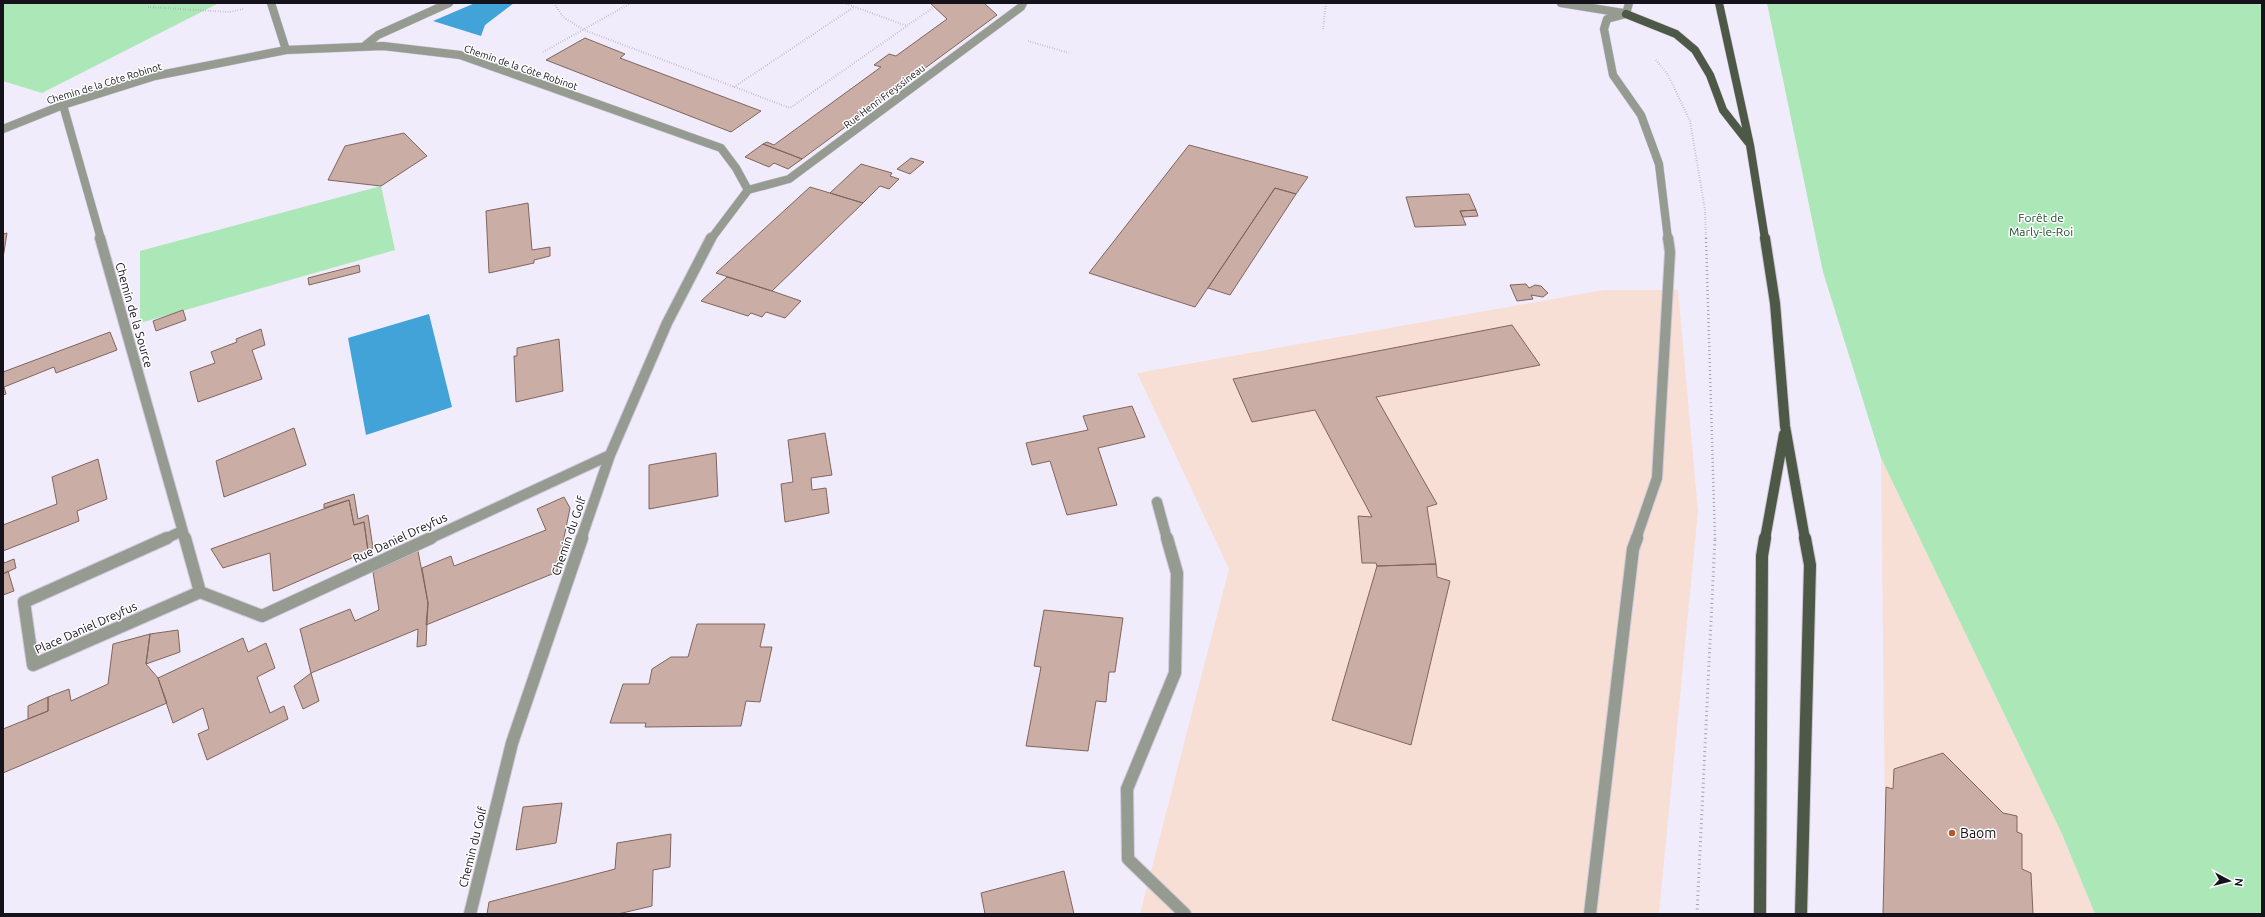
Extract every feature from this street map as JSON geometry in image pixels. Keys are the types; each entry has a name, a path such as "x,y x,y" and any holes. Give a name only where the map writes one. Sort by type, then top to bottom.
{"main road":[{"path":"1719,3 1750,145 1775,302 1785,426 1810,565 1801,914"},
{"path":"1626,14 1676,34 1695,50 1710,75 1723,110 1750,145"},
{"path":"1760,914 1762,556 1785,426"}],"street":[{"path":"271,3 286,50"},
{"path":"363,47 378,35 449,3"},
{"name":"Rue Henri Freyssineau","path":"748,190 790,179 991,30 1021,7 1023,3"},
{"path":"1562,3 1626,14"},
{"path":"1626,14 1629,3"},
{"path":"1590,914 1633,549 1657,478 1670,260 1659,164 1641,115 1613,75 1604,29 1607,19 1626,14"},
{"name":"Chemin de la Côte Robinot","path":"3,129 63,106 155,76 286,50 383,46 460,55 721,148 736,168 748,190"},
{"name":"Chemin de la Source","path":"63,106 182,531"},
{"name":"Chemin du Golf","path":"470,914 512,744 610,455 667,323 714,232 748,190"},
{"name":"Rue Daniel Dreyfus","path":"200,592 262,616 610,455"},
{"path":"1157,502 1176,573 1175,673 1127,789 1128,859 1184,914"},
{"path":"182,531 200,592"},
{"name":"Place Daniel Dreyfus","path":"182,531 24,602 33,665 200,592"}],"path":[{"path":"554,3 563,17 584,30 790,108 934,7"},
{"path":"508,72 631,3"},
{"path":"844,3 908,26"},
{"path":"1323,28 1326,3"},
{"path":"148,7 229,12 244,8"},
{"path":"734,87 854,7"},
{"path":"1626,14 1643,43 1668,76 1690,121 1705,210 1711,365 1714,545 1697,914"},
{"path":"991,30 1069,53"}],"shaded area":[{"path":"1604,290 1678,290 1698,511 1659,914 1140,914 1229,569 1137,373"},
{"path":"1881,458 2062,834 2095,914 1886,914"}],"green space":[{"path":"3,3 219,3 42,93 3,81"},
{"name":"Forêt de Marly-le-Roi","path":"1767,3 2262,3 2262,914 2095,914 2062,834 1881,458 1823,272"},
{"path":"381,186 395,250 140,323 140,251"}],"water":[{"path":"475,3 514,3 485,25 481,36 433,21"},
{"path":"429,314 452,407 366,435 348,338"}],"building":[{"path":"930,3 984,3 997,15 802,159 763,144 767,142 774,145 881,67 874,65 889,54 896,56 947,19"},
{"path":"585,38 625,54 620,58 761,111 731,132 546,60"},
{"path":"404,133 427,156 381,186 328,180 345,146"},
{"path":"763,144 802,159 788,169 774,163 769,167 745,157"},
{"path":"1189,145 1308,177 1296,194 1275,188 1195,307 1089,273"},
{"path":"911,158 924,162 910,174 897,169"},
{"path":"861,164 892,173 890,176 899,179 889,189 880,186 863,203 830,193"},
{"path":"810,187 863,203 772,291 716,273"},
{"path":"1275,188 1296,194 1230,295 1208,288"},
{"path":"1469,194 1476,210 1460,211 1466,225 1415,227 1406,197"},
{"path":"528,203 532,250 550,247 550,256 534,260 534,263 489,273 486,211"},
{"path":"1476,210 1478,216 1463,217 1460,211"},
{"path":"7,233 3,258 3,234"},
{"path":"359,265 360,272 309,285 308,278"},
{"path":"727,277 801,301 785,318 766,312 762,317 751,313 748,316 701,301"},
{"path":"1526,284 1529,288 1535,285 1541,286 1548,293 1543,297 1531,295 1533,299 1517,301 1510,285"},
{"path":"183,310 186,320 156,331 153,321"},
{"path":"1512,325 1540,365 1376,397 1437,504 1427,507 1436,564 1377,566 1376,563 1362,563 1358,516 1372,517 1315,410 1252,422 1233,379"},
{"path":"261,329 265,345 252,350 262,379 198,402 190,372 215,363 211,352 237,342 236,339"},
{"path":"110,332 117,350 56,373 54,367 4,387 6,394 3,395 3,372"},
{"path":"559,339 563,391 516,402 514,356 517,356 517,348"},
{"path":"1132,406 1145,437 1098,448 1117,505 1067,515 1050,461 1032,465 1026,443 1088,430 1083,416"},
{"path":"294,428 306,465 224,497 216,461"},
{"path":"825,433 832,475 811,478 812,490 826,488 829,513 785,522 781,484 793,482 788,440"},
{"path":"716,453 718,496 649,509 649,465"},
{"path":"98,459 107,499 77,511 79,521 3,551 3,525 57,504 52,477"},
{"path":"354,494 358,519 368,515 373,548 368,551 364,522 354,525 349,500 324,508 324,504"},
{"path":"564,497 570,508 557,572 426,625 428,603 422,568 451,556 454,566 546,530 537,509"},
{"path":"349,500 354,525 364,522 368,551 278,590 273,591 270,553 223,568 211,549"},
{"path":"418,551 428,603 426,645 417,647 418,629 311,673 300,629 350,609 355,621 379,610 373,572"},
{"path":"3,559 4,563 14,559 16,568 3,574"},
{"path":"1436,564 1437,577 1450,581 1411,745 1332,720 1377,566"},
{"path":"8,571 14,591 3,595 3,574"},
{"path":"1044,610 1123,618 1115,672 1109,672 1106,702 1096,701 1088,751 1026,746 1041,667 1034,666"},
{"path":"697,624 765,624 760,647 772,647 760,702 746,701 741,726 645,727 646,723 610,723 623,684 649,684 652,669 671,657 688,657"},
{"path":"178,630 180,652 146,664 150,634"},
{"path":"150,634 146,664 158,678 167,703 3,773 3,729 48,711 48,697 69,689 71,701 108,684 113,644"},
{"path":"243,638 248,652 266,643 275,668 257,677 270,713 284,706 288,719 207,760 198,734 209,729 203,708 173,723 158,678"},
{"path":"311,673 319,701 303,709 294,686"},
{"path":"48,697 48,711 28,719 28,706"},
{"name":"Baom","path":"1943,753 2003,813 2017,816 2017,832 2022,834 2022,869 2031,873 2033,914 1883,914 1886,787 1893,789 1894,769"},
{"path":"562,803 556,843 516,850 523,807"},
{"path":"671,834 670,867 653,870 652,906 618,914 487,914 489,902 615,869 617,843"},
{"path":"1064,871 1074,914 985,914 981,893"}],"place":[{"name":"Baom","path":"1952,833"}]}
